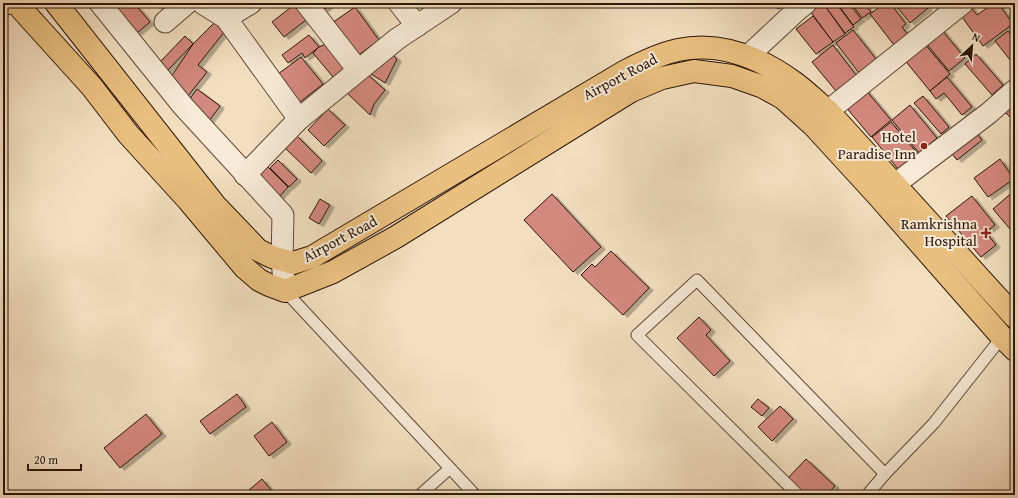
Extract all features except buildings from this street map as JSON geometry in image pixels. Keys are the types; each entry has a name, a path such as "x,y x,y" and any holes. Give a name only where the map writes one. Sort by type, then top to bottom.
{"main road":[{"path":"3,4 7,3"},
{"path":"16,3 92,87 128,134 195,193"},
{"path":"56,3 195,193 245,268 259,280 285,291"},
{"name":"Airport Road","path":"195,193 215,205 258,250 272,258 293,263 312,258 624,72 648,60 678,50 701,47 722,49 748,56 795,83 828,111 1015,317"},
{"name":"Airport Road","path":"285,291 333,272 396,237 631,91 662,78 694,71 732,76 763,87 783,98 813,125 1011,337"}],"street":[{"path":"100,3 183,106 283,215 282,261 285,291"},
{"path":"165,22 187,3"},
{"path":"202,3 226,18 299,119"},
{"path":"226,18 251,3"},
{"path":"306,3 358,70"},
{"path":"399,3 417,26"},
{"path":"245,174 299,119 358,70 397,39 451,3"},
{"path":"748,56 794,12 806,3"},
{"path":"828,111 963,3"},
{"path":"894,185 989,113 1015,90"}],"lane":[{"path":"798,495 637,335 697,280 885,474"},
{"path":"285,291 449,469 475,495"},
{"path":"867,495 885,474 934,424 1011,337"},
{"path":"420,495 449,469"}],"place":[{"name":"Hotel Paradise Inn","path":"924,146"},
{"name":"Ramkrishna Hospital","path":"986,233"}]}
